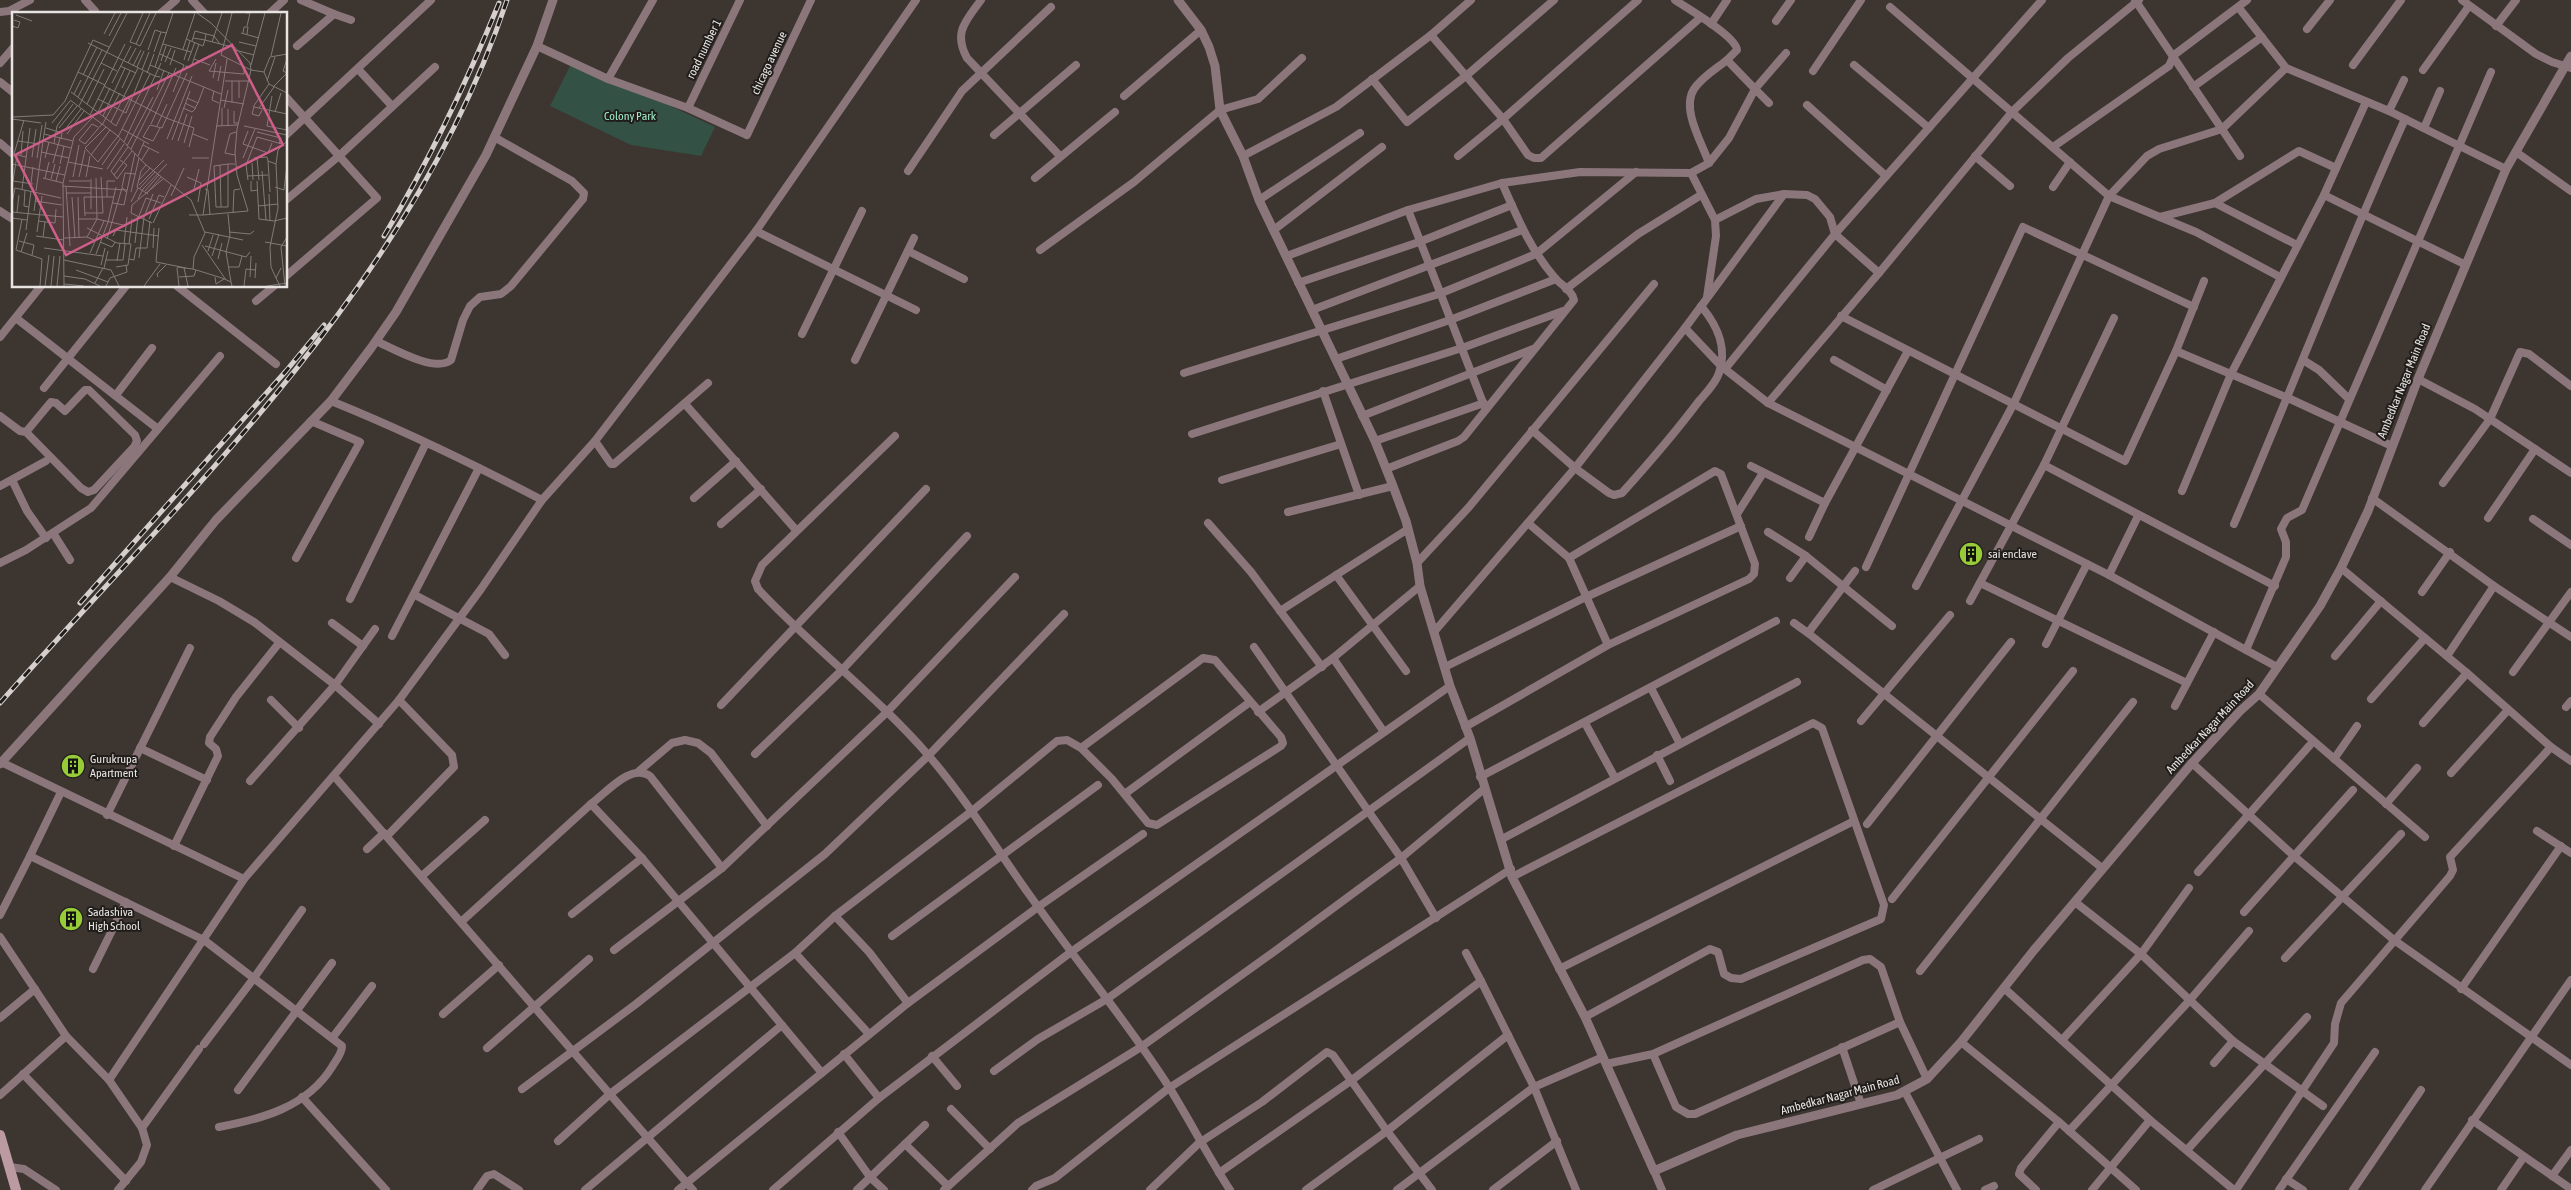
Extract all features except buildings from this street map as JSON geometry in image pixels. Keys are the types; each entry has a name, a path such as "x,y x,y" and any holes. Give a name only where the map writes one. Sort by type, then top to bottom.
{"main road":[{"path":"0,1134 2,1149 10,1167 16,1190"}],"street":[{"path":"13,12 30,0"},
{"path":"162,12 176,0"},
{"path":"192,0 204,12"},
{"path":"270,12 284,0"},
{"path":"303,0 351,20"},
{"path":"288,133 431,0"},
{"path":"244,879 1,763 170,577 216,520 330,401 376,341 451,218 494,137 537,46 553,0"},
{"path":"608,79 653,0"},
{"name":"road number 1","path":"688,108 740,0"},
{"name":"chicago avenue","path":"688,108 747,135 811,0"},
{"path":"109,1080 244,879 399,700 459,619 542,500 595,441 756,231 916,0"},
{"path":"981,0 960,33 961,47 967,58 1060,156"},
{"path":"1178,0 1201,30 1215,66 1220,110 1243,156 1259,200 1275,229 1298,282 1375,441 1393,486 1408,529 1417,563 1420,586 1450,686 1470,738 1480,777 1502,839 1511,873 1585,1017 1662,1190"},
{"path":"1243,156 1336,107 1431,35 1471,0"},
{"path":"1372,79 1406,122 1467,75 1554,0"},
{"path":"1458,156 1503,119 1638,0"},
{"path":"1675,0 1711,24 1737,46 1737,50 1703,80 1691,96 1691,113 1709,163"},
{"path":"1711,24 1727,0"},
{"path":"1776,21 1791,0"},
{"path":"1813,71 1861,0"},
{"path":"1532,430 1575,468 1609,493 1614,495 1622,493 1709,390 1723,367 1834,234 2042,0"},
{"path":"1768,403 1879,273 2012,112 2068,58 2137,0 2174,55 2193,88 2240,156"},
{"path":"2053,147 2169,66 2174,55 2239,8 2247,0"},
{"path":"2308,28 2330,0"},
{"path":"2353,65 2401,0"},
{"path":"2462,0 2536,54 2552,62 2569,66"},
{"path":"2496,26 2516,0"},
{"path":"87,1 95,11"},
{"path":"2423,70 2469,6"},
{"path":"908,171 948,110 980,72 1051,7"},
{"path":"1890,7 2109,196 2196,232 2280,277"},
{"path":"2239,8 2286,68 2389,111 2459,144 2506,169"},
{"path":"0,12 12,13"},
{"path":"297,46 334,14"},
{"path":"1431,35 1503,119 1528,155 1534,158 1541,158 1700,18"},
{"path":"1124,96 1201,30"},
{"path":"2193,88 2262,37"},
{"path":"537,46 608,79 688,108"},
{"path":"0,63 12,49"},
{"path":"1287,256 1408,210 1502,184 1580,172 1691,173 1709,163 1738,124 1755,89 1786,53"},
{"name":"Ambedkar Nagar Main Road","path":"1654,1171 1737,1135 1905,1092 1926,1079 1961,1042 2102,868 2192,763 2240,711 2259,694 2320,606 2342,568 2372,498 2418,379 2506,169 2569,66 2571,56"},
{"path":"1040,250 1134,182 1220,110 1258,99 1302,58"},
{"path":"1727,60 1769,103"},
{"path":"994,135 1076,65"},
{"path":"1854,65 1929,128"},
{"path":"288,198 339,156 435,66"},
{"path":"1916,586 2014,403 2109,196 2146,156 2159,149 2222,129 2286,68"},
{"path":"358,69 392,106"},
{"path":"2246,650 2286,557 2286,542 2281,529 2287,518 2302,510 2491,72"},
{"path":"2389,111 2404,80"},
{"path":"0,82 12,91"},
{"path":"2424,128 2440,91"},
{"path":"288,99 376,198 288,274"},
{"path":"2182,490 2231,374 2324,195 2366,102"},
{"path":"1807,105 1886,176"},
{"path":"1036,178 1115,112"},
{"path":"2234,524 2288,398 2362,213 2405,119"},
{"path":"1259,200 1360,133"},
{"path":"376,341 434,365 447,363 451,360 463,320 470,306 480,297 501,294 511,286 584,199 584,193 572,181 494,137"},
{"path":"0,143 12,153"},
{"path":"1275,229 1382,147"},
{"path":"2160,217 2215,203 2299,151 2336,168"},
{"path":"2516,152 2571,191"},
{"path":"1974,156 2010,186"},
{"path":"2053,187 2070,162"},
{"path":"1184,374 1322,329 1439,294 1536,254 1636,172"},
{"path":"1691,173 1715,220 1716,236 1706,299"},
{"path":"1386,469 1458,441 1484,406 1574,300 1536,254 1522,230 1502,184"},
{"path":"1566,288 1638,234 1701,194"},
{"path":"1715,220 1756,199 1784,194 1807,195 1815,199 1830,217 1834,234 1879,273"},
{"path":"1434,632 1575,468 1685,328 1784,194"},
{"path":"2324,195 2466,265"},
{"path":"2215,203 2297,245"},
{"path":"1298,282 1419,242 1512,205"},
{"path":"1408,210 1484,406"},
{"path":"0,211 12,219"},
{"path":"802,334 862,212"},
{"path":"1866,566 2023,227 2194,307"},
{"path":"1312,310 1428,264 1522,230"},
{"path":"756,231 916,310"},
{"path":"855,360 914,238"},
{"path":"908,251 964,279"},
{"path":"1336,359 1450,320 1556,279"},
{"path":"1842,316 2125,461 2176,351 2204,282"},
{"path":"1417,563 1469,507 1654,284"},
{"path":"0,337 39,288"},
{"path":"44,388 124,288"},
{"path":"180,288 276,364"},
{"path":"256,301 272,288"},
{"path":"1701,306 1712,320 1721,339 1723,367"},
{"path":"1192,434 1347,383 1462,348 1563,311"},
{"path":"16,318 158,429"},
{"path":"1970,601 2044,465 2060,427 2114,318"},
{"path":"1685,328 1723,367 1768,403 2088,564 2277,668"},
{"path":"116,395 152,348"},
{"path":"1362,416 1535,348"},
{"path":"1809,537 1908,351"},
{"path":"2176,351 2288,398 2392,446"},
{"path":"2443,483 2490,419 2520,352 2529,354 2570,385"},
{"path":"0,563 49,536 90,508 220,356"},
{"path":"1834,360 1887,390"},
{"path":"2303,360 2319,370 2349,399"},
{"path":"2418,379 2490,419 2571,473"},
{"path":"595,441 612,464 614,464 708,383"},
{"path":"0,416 20,431 26,432 88,492 94,490 134,447 137,441 135,435 89,390 85,390 65,411 56,403 51,402 26,432"},
{"path":"1323,391 1359,495"},
{"path":"330,401 426,443 542,500"},
{"path":"685,404 796,530"},
{"path":"1375,441 1484,406"},
{"path":"296,558 360,442 311,422"},
{"path":"895,436 762,565 755,581 758,588 794,628 842,670 928,756 972,811 1002,857 1107,999 1169,1088 1199,1143 1230,1190"},
{"path":"350,599 426,443"},
{"path":"1222,480 1341,444"},
{"path":"2488,518 2535,450"},
{"path":"0,486 46,461"},
{"path":"694,498 736,461"},
{"path":"2044,465 2138,516 2275,586"},
{"path":"1751,466 1825,504"},
{"path":"392,636 415,595 479,468"},
{"path":"1465,727 1608,645 1749,579 1754,574 1755,564 1724,477 1715,471 1568,558"},
{"path":"1737,514 1763,473"},
{"path":"12,480 27,511 70,560"},
{"path":"1288,512 1393,486"},
{"path":"721,524 761,489"},
{"path":"721,705 926,489"},
{"path":"2372,498 2450,552 2494,586 2571,637"},
{"path":"2109,575 2138,516"},
{"path":"2534,519 2571,545"},
{"path":"1208,523 1251,572 1322,667"},
{"path":"1528,523 1568,558 1608,645"},
{"path":"1445,667 1586,597 1741,526"},
{"path":"1280,611 1408,529"},
{"path":"1768,532 1806,556 1892,626"},
{"path":"756,754 842,670 967,536"},
{"path":"2422,592 2450,552"},
{"path":"1790,578 1806,556"},
{"path":"2046,644 2056,621 2088,564"},
{"path":"2342,568 2467,673 2551,747 2571,761"},
{"path":"1808,633 1856,571"},
{"path":"1336,575 1406,671"},
{"path":"170,577 242,613 335,685 379,724"},
{"path":"614,950 722,868 886,713 1015,577"},
{"path":"1980,583 2187,683"},
{"path":"1258,712 1322,667 1420,586"},
{"path":"2447,656 2494,586"},
{"path":"2514,672 2571,592"},
{"path":"415,595 489,634 505,655"},
{"path":"2335,656 2381,601"},
{"path":"522,1089 636,1004 825,854 928,756 1064,614"},
{"path":"1861,721 1950,615"},
{"path":"1480,777 1776,621"},
{"path":"332,623 363,646"},
{"path":"1794,623 2102,868"},
{"path":"250,781 299,728 335,685 375,629"},
{"path":"2175,706 2214,632"},
{"path":"2371,699 2425,638"},
{"path":"174,846 218,753 209,743 210,737 236,697 279,642"},
{"path":"1867,824 2011,642"},
{"path":"1254,647 1401,858 1436,918"},
{"path":"107,815 190,648"},
{"path":"558,1142 610,1094 795,953 835,916 972,811 1056,741 1067,740 1081,748 1126,793 1148,823 1160,824 1283,743 1281,737 1215,660 1203,658 1081,748"},
{"path":"1333,658 1384,732"},
{"path":"1892,900 2073,671"},
{"path":"2423,724 2467,673"},
{"path":"1502,839 1797,682"},
{"path":"773,1190 879,1098 1071,952 1450,686"},
{"path":"1651,688 1680,744"},
{"path":"2259,694 2425,837"},
{"path":"271,700 299,728"},
{"path":"366,849 385,835 454,766 452,756 399,700"},
{"path":"1126,793 1250,702"},
{"path":"1920,972 2133,702"},
{"path":"2451,773 2508,710"},
{"path":"1585,723 1615,778"},
{"path":"1032,1190 1036,1186 1054,1178 1169,1088 1436,918 1511,873 1814,723 1822,728 1884,905 1881,919 1741,979 1731,978 1724,974 1718,952 1710,948 1585,1017"},
{"path":"2334,759 2357,726"},
{"path":"994,1071 1038,1039 1107,999 1470,738"},
{"path":"461,922 591,804 631,773 639,771 672,743 685,740 698,743 710,753 767,826"},
{"path":"2198,872 2248,813 2310,745"},
{"path":"2004,988 2150,1120 2235,1190 2334,1043 2335,1024 2341,1003 2450,876 2452,870 2450,857 2551,747"},
{"path":"140,748 206,780"},
{"path":"1657,755 1670,781"},
{"path":"2192,763 2294,856 2394,940 2571,1065"},
{"path":"2386,804 2417,768"},
{"path":"639,771 650,776 722,868"},
{"path":"334,776 385,835 423,875 461,922 693,1190"},
{"path":"892,936 1098,785"},
{"path":"905,1144 946,1188 1018,1124 1141,1047 1401,858 1484,789"},
{"path":"2244,912 2353,790"},
{"path":"0,915 61,792"},
{"path":"591,804 642,858 752,987 822,1073"},
{"path":"423,875 485,820"},
{"path":"1559,969 1854,821"},
{"path":"2537,831 2571,853"},
{"path":"678,1190 908,1003 1038,907 1143,834"},
{"path":"2285,958 2401,834"},
{"path":"2461,989 2561,846"},
{"path":"30,856 204,940 342,1046 341,1052 328,1072 302,1098 282,1111 253,1120 219,1127"},
{"path":"572,914 642,858"},
{"path":"2062,1040 2141,954 2189,888"},
{"path":"93,969 126,902"},
{"path":"2075,902 2141,954 2189,1001 2233,1040 2323,1106"},
{"path":"142,1128 201,1046 254,978 302,910"},
{"path":"835,916 869,952 908,1003"},
{"path":"2069,1131 2189,1001 2249,931"},
{"path":"0,936 66,1036 109,1080 142,1128 147,1144 141,1162 118,1190"},
{"path":"795,953 869,1034"},
{"path":"1466,953 1534,1087 1576,1190"},
{"path":"1397,1190 1534,1087 1604,1061 1652,1054 1863,960 1870,959 1882,967 1900,1022 1926,1079"},
{"path":"487,1048 589,960"},
{"path":"238,1090 332,963"},
{"path":"443,1014 499,965"},
{"path":"2425,1190 2571,980"},
{"path":"1219,1173 1352,1080 1480,982"},
{"path":"333,1038 372,986"},
{"path":"0,1018 35,988"},
{"path":"2187,1150 2307,1017"},
{"path":"1652,1054 1676,1107 1688,1114 1700,1112 1900,1022"},
{"path":"585,1190 782,1025"},
{"path":"1306,1190 1386,1131 1508,1035"},
{"path":"0,1095 66,1036"},
{"path":"2214,1062 2233,1040"},
{"path":"1961,1042 2059,1122 2136,1190"},
{"path":"1842,1047 1861,1104"},
{"path":"2279,1190 2375,1052"},
{"path":"1150,1190 1199,1143 1262,1102 1324,1053 1333,1055 1386,1131 1432,1190"},
{"path":"844,1054 879,1098"},
{"path":"932,1056 956,1086"},
{"path":"23,1074 126,1181"},
{"path":"2353,1190 2421,1090"},
{"path":"1905,1092 1957,1190"},
{"path":"302,1098 386,1190"},
{"path":"951,1109 990,1149"},
{"path":"2092,1190 2150,1120"},
{"path":"2472,1120 2571,1189"},
{"path":"2036,1190 2019,1174 2021,1168 2059,1122"},
{"path":"857,1190 925,1125"},
{"path":"838,1132 870,1177 884,1190"},
{"path":"1873,1190 1939,1156 1979,1139"},
{"path":"1493,1190 1557,1141"},
{"path":"2552,1176 2571,1150"},
{"path":"2501,1190 2521,1161"},
{"path":"10,1167 24,1169 56,1190"},
{"path":"477,1190 487,1176 494,1174 519,1190"},
{"path":"2286,1179 2303,1190"},
{"path":"1985,1190 1994,1186"}],"green space":[{"name":"Colony Park","path":"573,60 715,127 701,156 631,145 550,106"}],"railway":[{"path":"0,703 220,459 291,376 356,289 415,199 466,103 507,0"},
{"path":"384,236 446,122 499,3"},
{"path":"80,603 286,371 324,325"}],"place":[{"name":"sai enclave","path":"1971,554"},
{"name":"Gurukrupa Apartment","path":"73,766"},
{"name":"Sadashiva High School","path":"71,919"}]}
